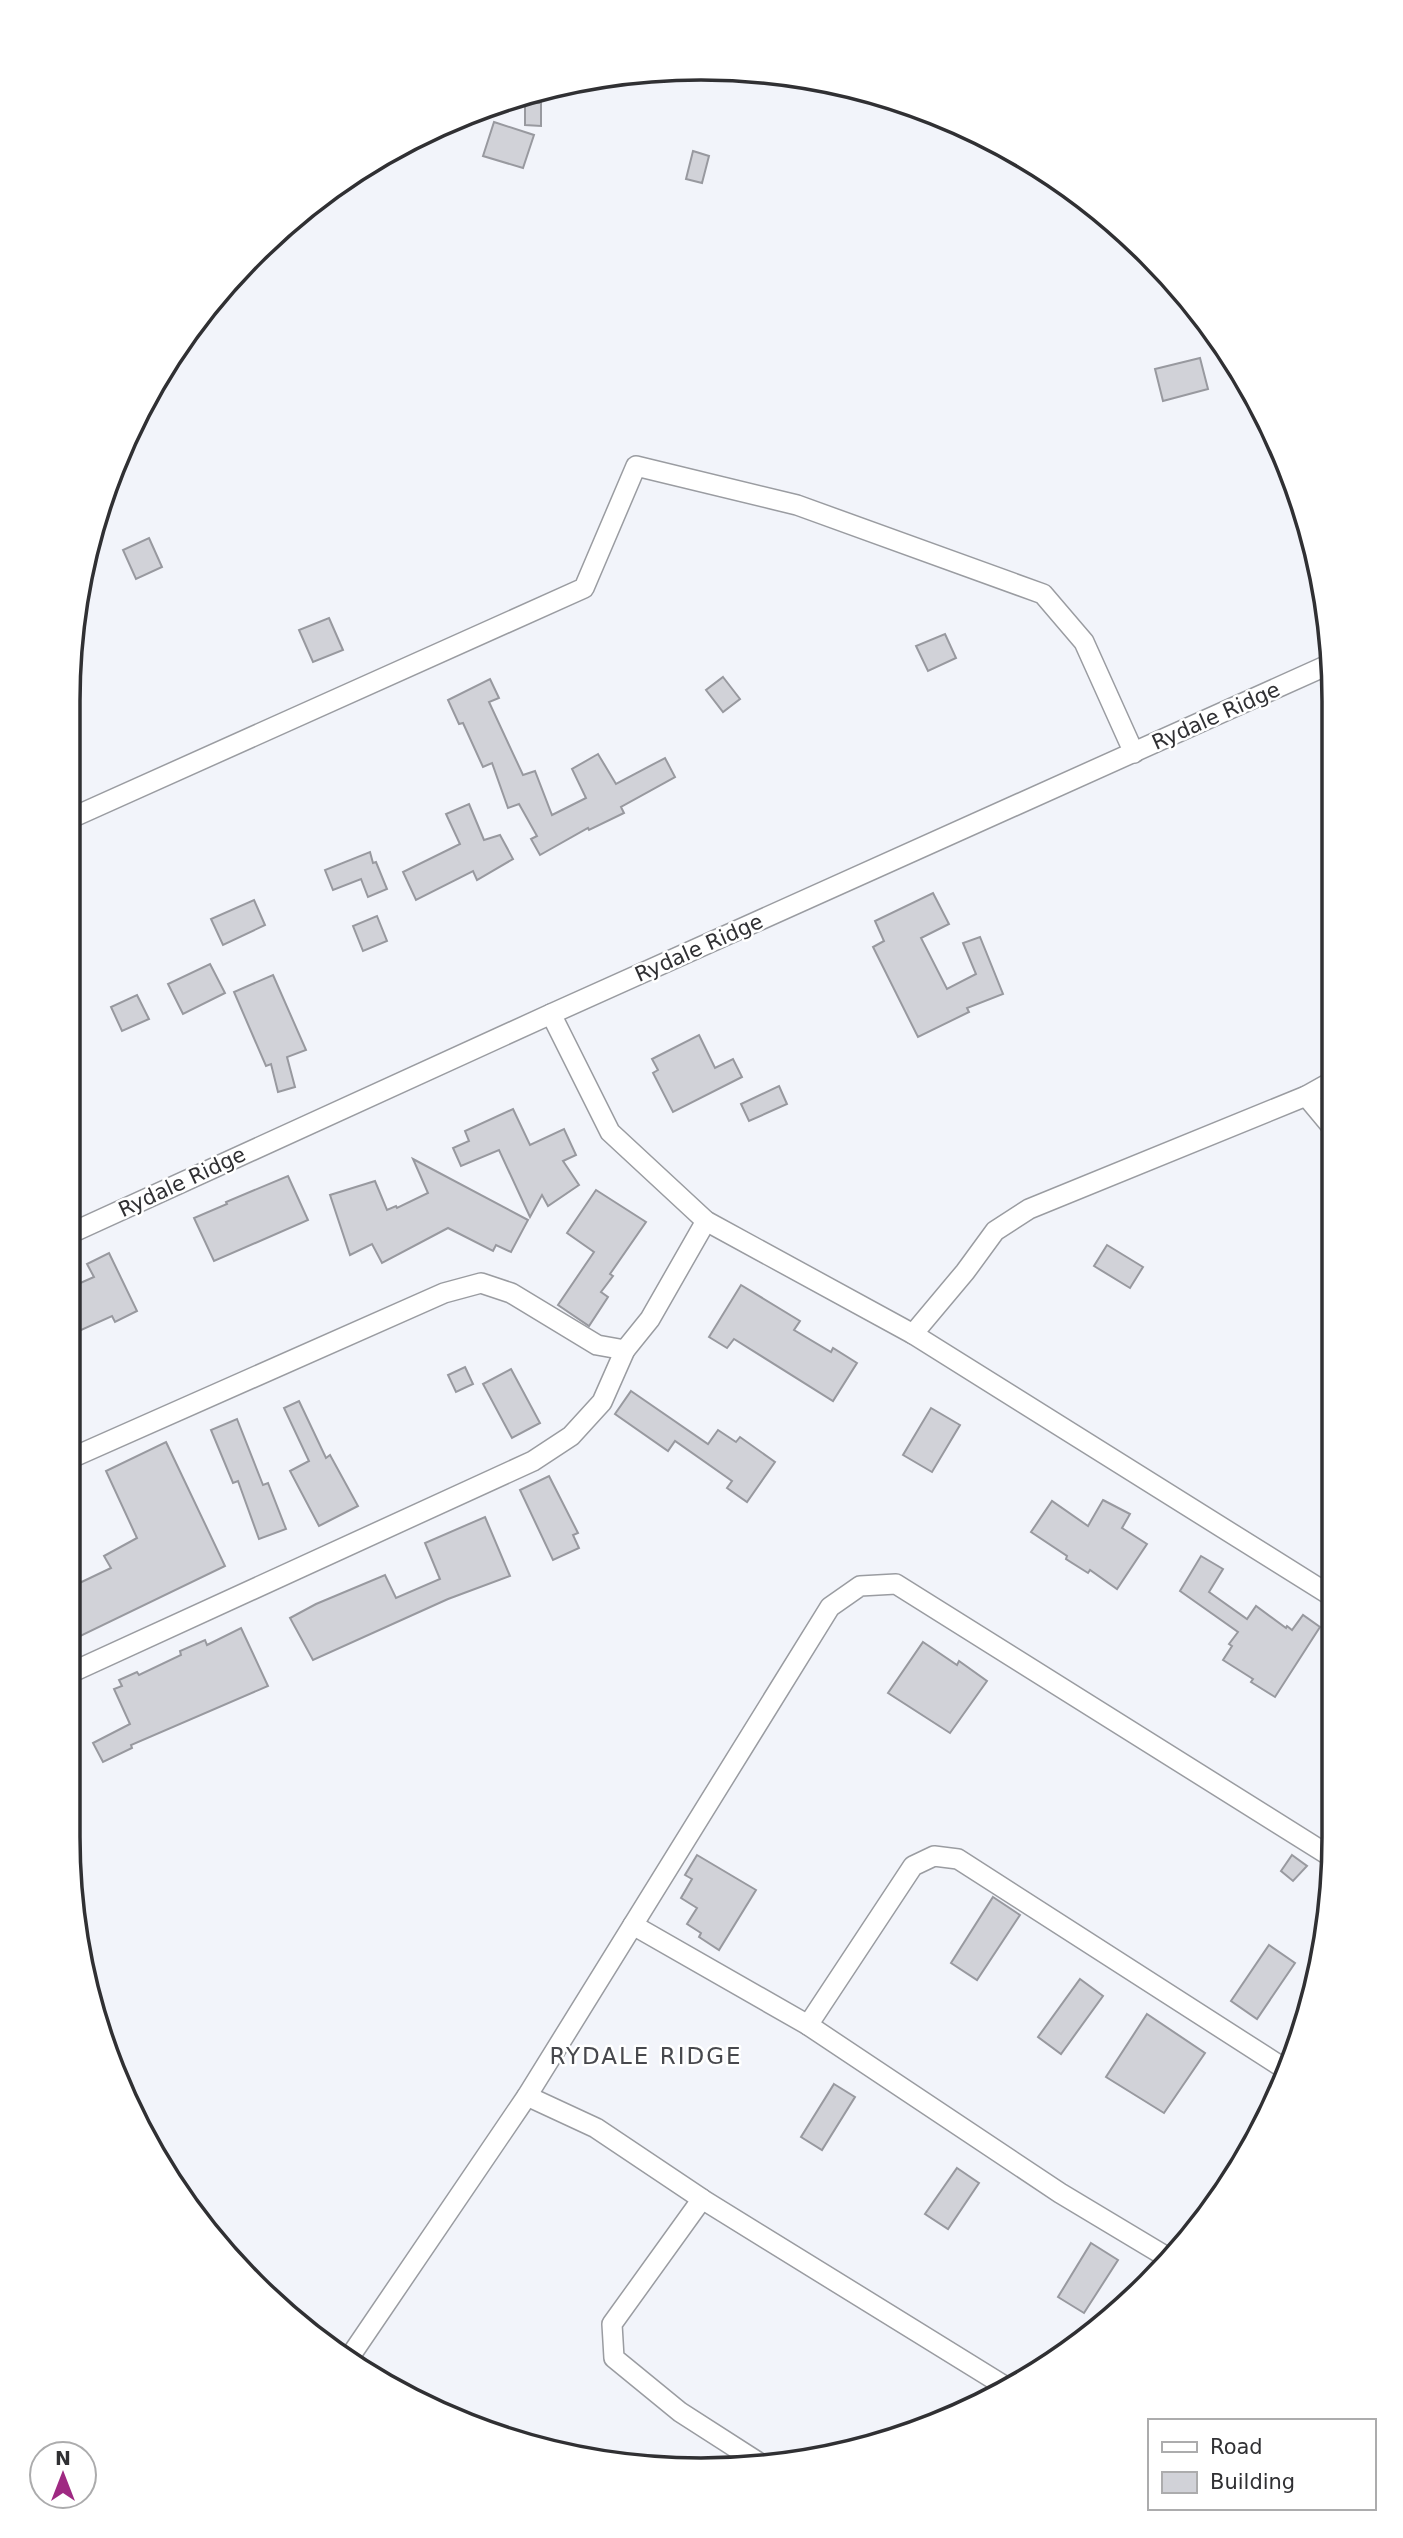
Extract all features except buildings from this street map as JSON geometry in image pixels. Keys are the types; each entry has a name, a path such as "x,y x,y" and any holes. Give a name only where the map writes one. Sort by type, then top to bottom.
{"street":[{"path":"80,814 584,588 636,466 797,505 1043,594 1084,642 1134,753"},
{"name":"Rydale Ridge","path":"80,1229 1321,668"},
{"path":"551,1014 610,1132 706,1221 913,1334 1322,1591"},
{"path":"913,1334 995,1231 1029,1209 1306,1096 1322,1087"},
{"path":"1306,1096 1322,1115"},
{"path":"80,1669 533,1461 571,1436 602,1402 625,1350 650,1319 706,1221"},
{"path":"80,1454 443,1293 481,1283 511,1293 597,1345 625,1350"},
{"path":"354,2352 527,2096 831,1607 860,1586 896,1584 1322,1851"},
{"path":"808,2025 913,1866 934,1856 958,1858 1278,2066"},
{"path":"633,1925 808,2025 1060,2193 1161,2254"},
{"path":"527,2096 596,2128 702,2199 998,2382"},
{"path":"702,2199 612,2324 614,2358 680,2412 748,2455"}],"district":[{"name":"RYDALE RIDGE","path":"646,2056"}]}
